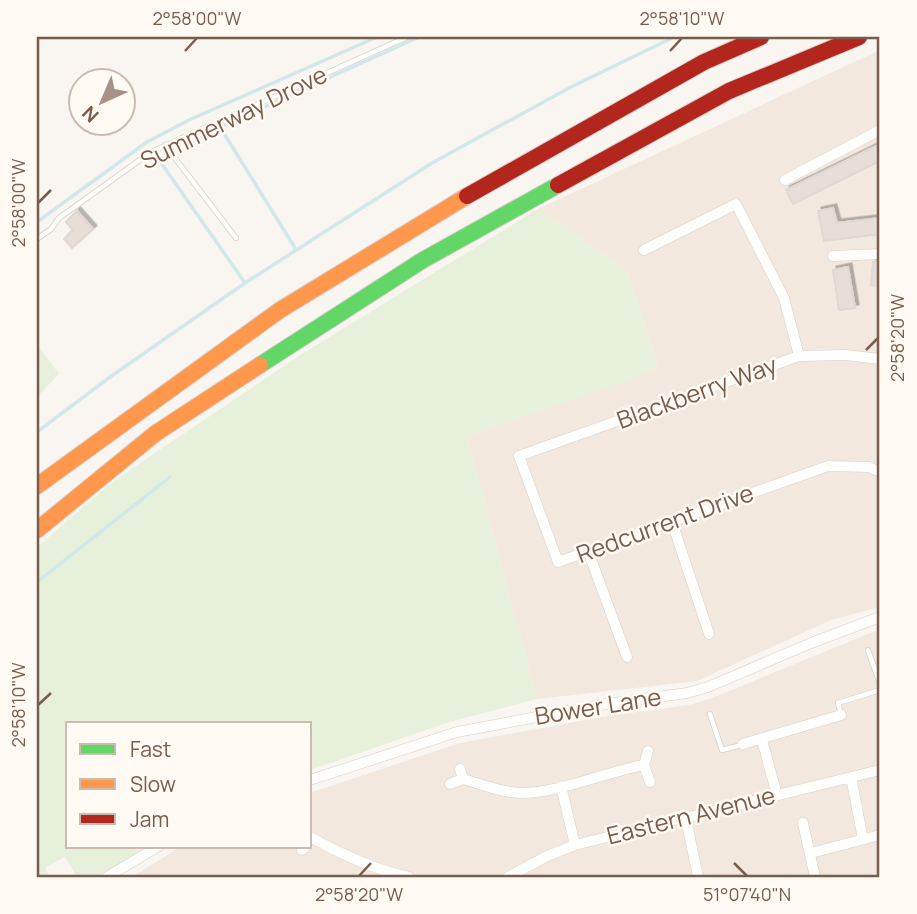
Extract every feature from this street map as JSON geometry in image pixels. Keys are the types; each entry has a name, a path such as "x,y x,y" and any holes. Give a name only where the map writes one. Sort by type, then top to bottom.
{"highway":[{"path":"37,486 281,310 432,215 704,62 761,37"},
{"path":"37,530 156,433 423,260 729,91 859,37"}],"street":[{"path":"785,180 880,130"},
{"path":"644,250 736,204 783,298 799,356"},
{"path":"833,256 880,254"},
{"name":"Blackberry Way","path":"519,456 799,356 846,355 880,359"},
{"name":"Redcurrent Drive","path":"519,456 558,562 828,466 869,467 880,472"},
{"path":"672,522 709,634"},
{"path":"588,551 627,657"},
{"name":"Bower Lane","path":"312,779 457,732 697,690 880,617"},
{"path":"743,744 841,715"},
{"path":"762,740 777,795"},
{"path":"648,751 644,765 650,782"},
{"path":"450,784 462,774 521,793 644,765"},
{"name":"Eastern Avenue","path":"508,877 536,861 575,845 880,770"},
{"path":"851,777 863,839"},
{"path":"561,786 575,845"},
{"path":"685,819 698,877"},
{"path":"803,823 815,877"},
{"path":"811,853 880,835"},
{"path":"312,844 391,876 409,877"},
{"path":"107,877 156,848"}],"lane":[{"name":"Summerway Drove","path":"37,239 51,229 59,218 151,152 407,37"},
{"path":"165,145 236,238"},
{"path":"868,650 880,684"},
{"path":"841,715 838,703 880,690"},
{"path":"710,714 722,750 743,744"}],"shaded area":[{"path":"880,50 880,607 831,620 697,681 537,699 467,436 658,368 627,271 538,209"},
{"path":"880,629 880,877 132,877 179,848 312,848 312,792 460,743 607,716 689,705"}],"green space":[{"path":"538,209 627,271 658,369 467,436 537,699 449,722 312,769 312,722 66,722 66,848 145,848 97,877 77,877 65,857 45,867 50,877 37,877 37,547 108,486 305,352"},
{"path":"37,344 59,374 37,397"}],"building":[{"path":"880,144 880,161 793,204 786,190"},
{"path":"833,208 837,223 880,218 880,234 824,241 818,211"},
{"path":"77,211 93,229 72,248 64,239 73,230 66,222"},
{"path":"880,261 880,286 871,285 873,262"},
{"path":"848,267 855,308 839,310 833,270"}],"waterway":[{"path":"37,222 147,142 189,120 377,37"},
{"path":"295,248 220,127 419,37"},
{"path":"37,432 110,377 245,283 432,163 571,87 674,37"},
{"path":"157,157 245,283"},
{"path":"37,582 170,477"}],"traffic: fast":[{"path":"260,365 423,260 558,185"}],"traffic: slow":[{"path":"37,486 280,310 467,196"},
{"path":"37,530 156,433 260,365"}],"traffic: jam":[{"path":"467,196 704,62 761,37"},
{"path":"558,185 729,91 859,37"}]}
